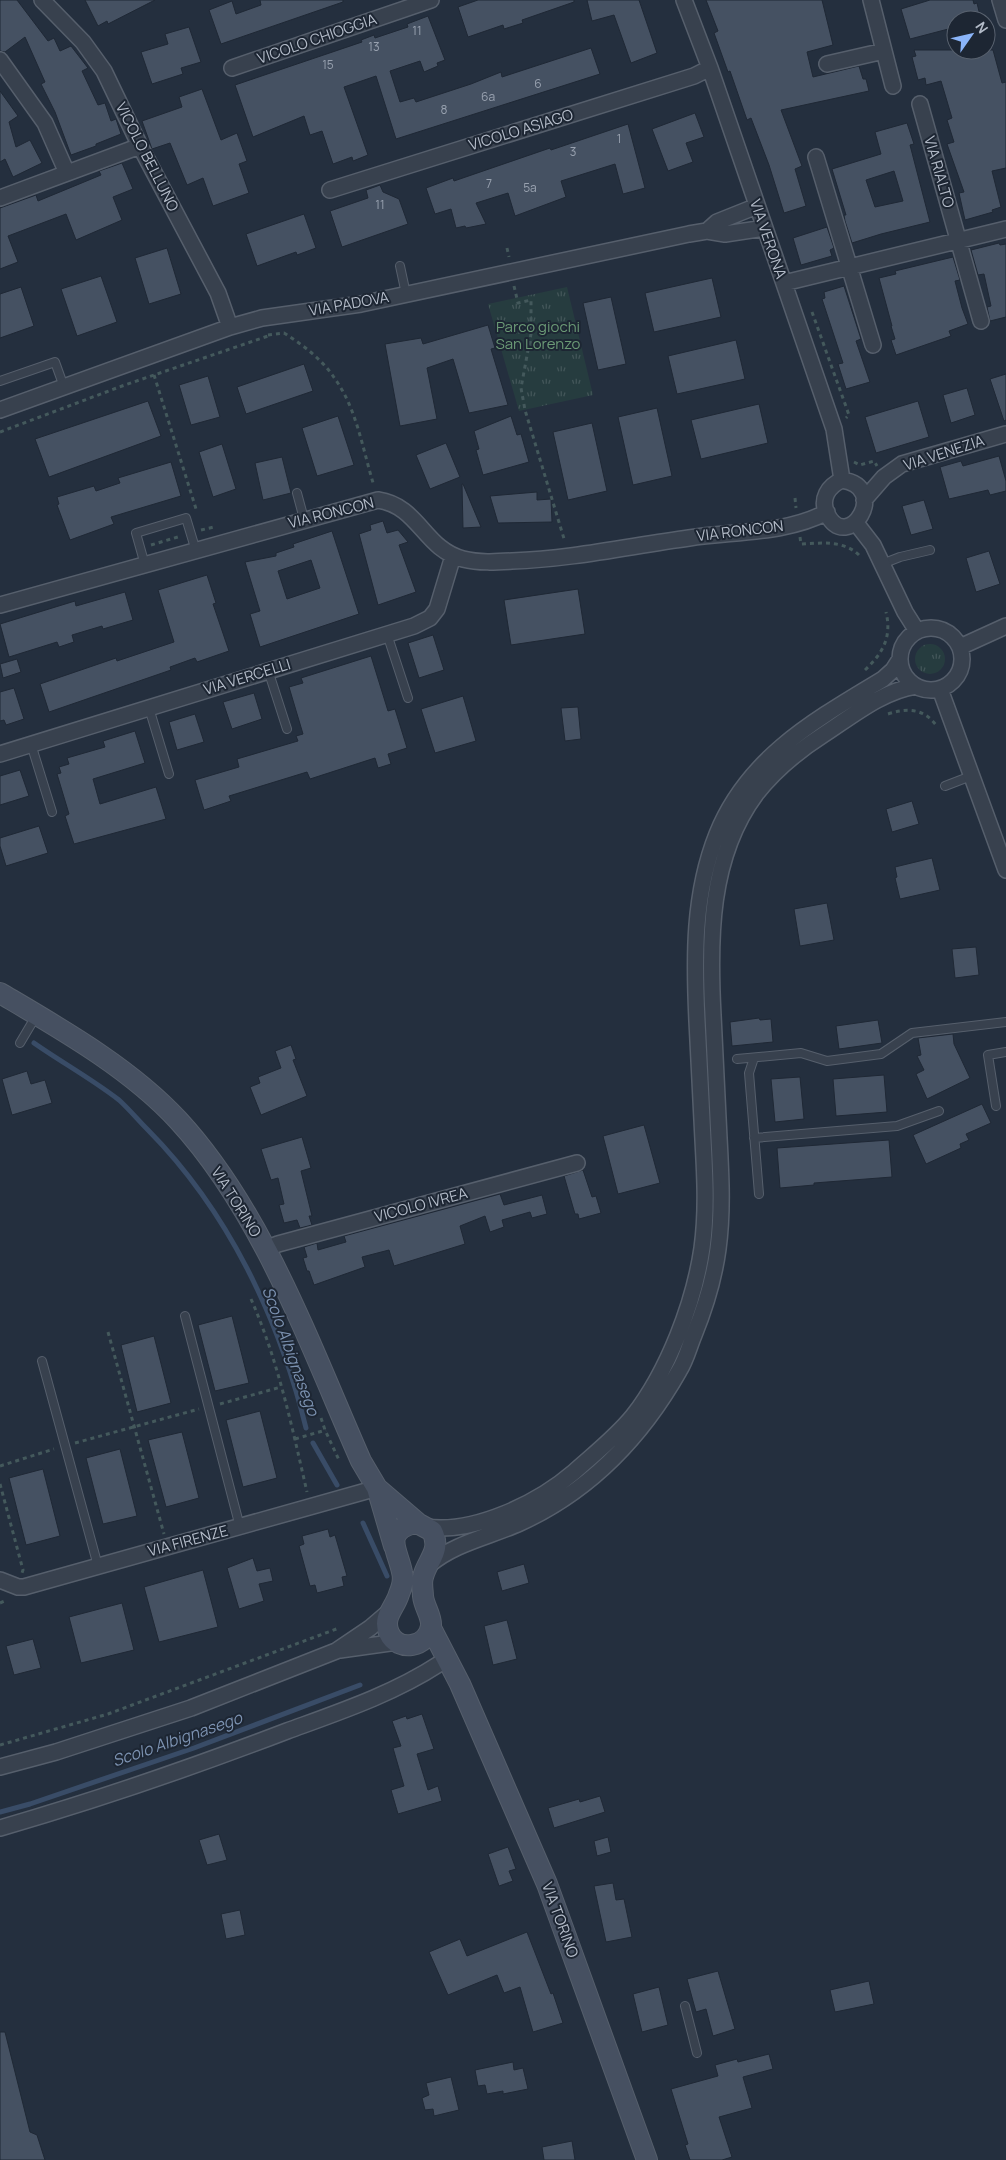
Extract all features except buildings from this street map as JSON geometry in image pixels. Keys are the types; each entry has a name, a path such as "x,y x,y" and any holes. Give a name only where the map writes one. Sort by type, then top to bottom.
{"street":[{"name":"VICOLO BELLUNO","path":"42,0 83,42 104,71 140,146 218,293 230,327"},
{"name":"VICOLO CHIOGGIA","path":"232,68 431,0"},
{"name":"VIA VERONA","path":"684,0 710,68 834,430 842,480"},
{"path":"871,0 893,86"},
{"path":"1000,0 1006,20"},
{"path":"827,64 884,51"},
{"path":"0,60 45,123 68,173"},
{"name":"VICOLO ASIAGO","path":"330,190 694,76 710,68"},
{"name":"VIA RIALTO","path":"920,104 981,321"},
{"path":"0,198 140,146"},
{"path":"816,157 873,344"},
{"name":"VIA PADOVA","path":"707,231 717,222 757,206"},
{"name":"VIA PADOVA","path":"0,409 230,327 262,318 321,311 707,231 725,234 752,232 765,228"},
{"path":"784,283 1006,229"},
{"name":"VIA VENEZIA","path":"864,500 884,477 902,464 1006,434"},
{"path":"842,480 850,481 856,485 864,500 862,516 856,523 844,526 836,524 826,512 824,501 826,494 834,484 842,480"},
{"name":"VIA RONCON","path":"0,605 368,502 384,501 398,505 410,514 441,550 464,560 486,562 567,557 779,527 813,519 826,512"},
{"path":"856,523 873,545 916,631"},
{"name":"VIA VERCELLI","path":"0,754 414,626 430,618 440,601 453,556"},
{"path":"960,647 1006,626"},
{"path":"394,1546 398,1531 411,1524 441,1528 454,1527 498,1516 542,1494 566,1478 601,1448 633,1416 666,1362 691,1300 702,1248 706,1195 695,974 698,903 705,866 727,810 742,786 759,766 808,727 883,680 900,659 904,643 916,631 933,628 949,634 960,647 962,654 960,669 952,681 940,689 932,690 916,686 903,688 891,693 816,739 770,777 755,796 741,818 720,871 714,905 711,974 722,1195 718,1250 706,1305 680,1370 642,1427 612,1462 584,1484 524,1522 460,1546 439,1556 429,1565"},
{"path":"900,659 904,675 916,686"},
{"path":"940,689 1006,870"},
{"name":"VIA TORINO","path":"0,993 130,1076 178,1119 208,1157 242,1208 265,1249 344,1423 377,1488 403,1574 400,1592 390,1610"},
{"name":"VICOLO IVREA","path":"265,1249 577,1163"},
{"name":"VIA TORINO","path":"377,1488 435,1538 435,1553 423,1577 422,1585 425,1607 431,1622 431,1628 460,1684 547,1884 647,2160"},
{"name":"VIA FIRENZE","path":"0,1580 18,1587 24,1587 377,1488"},
{"path":"390,1610 386,1624 392,1638 404,1644"},
{"path":"0,1767 56,1752 191,1708 336,1651 370,1628 390,1610"},
{"path":"336,1651 404,1644 424,1639 431,1628"},
{"name":"VIA TORINO","path":"404,1644 427,1654 460,1684"},
{"path":"0,1828 65,1809 213,1760 351,1707 408,1682 440,1664"}],"lane":[{"path":"400,266 406,294"},
{"path":"0,381 54,362 64,387"},
{"path":"297,494 304,519"},
{"path":"145,565 136,533 186,518 196,551"},
{"path":"882,564 900,557 930,550"},
{"path":"387,634 408,698"},
{"path":"268,670 287,729"},
{"path":"149,708 169,774"},
{"path":"31,744 52,812"},
{"path":"945,786 971,776"},
{"path":"20,1043 37,1015"},
{"path":"737,1059 801,1053 826,1061 880,1054 912,1033 1006,1022"},
{"path":"996,1106 988,1055 1006,1052"},
{"path":"754,1058 749,1073 758,1194"},
{"path":"754,1138 897,1126 939,1110"},
{"path":"185,1316 240,1527"},
{"path":"42,1361 98,1566"},
{"path":"685,2006 697,2053"}],"path":[{"path":"517,298 518,303 531,300 531,334 521,388 525,410 566,546"},
{"path":"262,318 268,336"},
{"path":"0,432 268,336 284,333 320,361 336,379 357,428 375,491"},
{"path":"154,376 203,529"},
{"path":"801,544 830,543 847,546 863,560"},
{"path":"862,673 874,662 885,646 888,636 888,622 885,608"},
{"path":"251,1299 266,1331 295,1439 310,1508"},
{"path":"108,1332 168,1546"},
{"path":"0,1466 65,1446 281,1387"},
{"path":"320,1414 325,1430 343,1465"},
{"path":"295,1439 344,1423"},
{"path":"0,1484 23,1570 21,1577"},
{"path":"0,1500 6,1508"},
{"path":"0,1745 108,1714 344,1627"}],"green space":[{"name":"Parco giochi San Lorenzo","path":"567,287 593,395 519,411 488,304"},
{"path":"930,644 941,648 945,659 941,670 930,674 919,670 915,659 919,648"}],"waterway":[{"name":"Scolo Albignasego","path":"34,1043 119,1100 177,1162 203,1195 247,1268 265,1307 295,1387 306,1428"},
{"name":"Scolo Albignasego","path":"313,1443 337,1485"},
{"name":"Scolo Albignasego","path":"363,1523 387,1576"},
{"name":"Scolo Albignasego","path":"0,1812 30,1804 194,1748 360,1685"}]}
